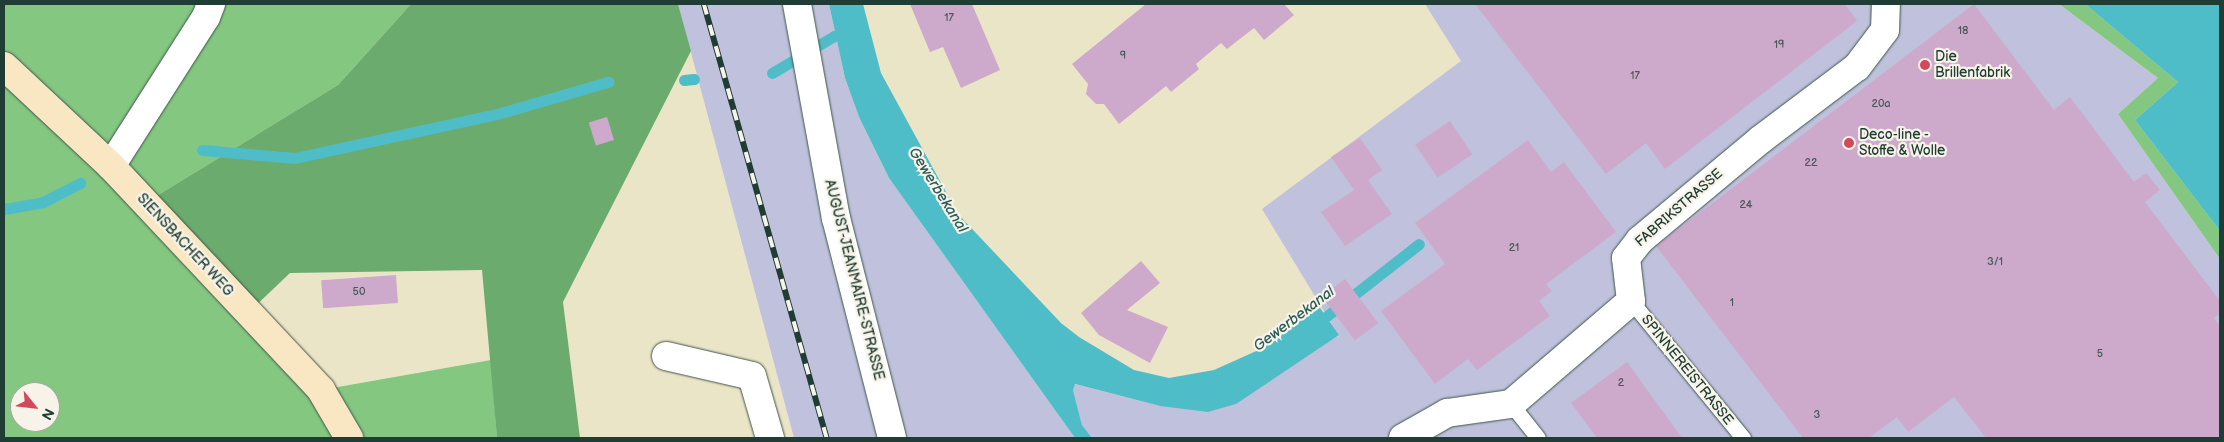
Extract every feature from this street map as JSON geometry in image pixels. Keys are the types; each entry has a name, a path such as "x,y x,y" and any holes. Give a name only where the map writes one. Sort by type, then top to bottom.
{"street":[{"path":"111,166 206,17 211,4"},
{"name":"AUGUST-JEANMAIRE-STRASSE","path":"797,4 836,218 892,438"},
{"name":"FABRIKSTRASSE","path":"1631,301 1626,258 1640,240 1760,140 1858,67 1885,30 1886,4"},
{"name":"SIENSBACHER WEG","path":"4,66 111,166 321,390 349,438"},
{"path":"1403,438 1447,413 1511,404 1631,301"},
{"path":"666,356 752,376 770,438"}],"lane":[{"name":"SPINNEREISTRASSE","path":"1631,301 1743,438"},
{"path":"1511,404 1538,438"}],"shaded area":[{"path":"678,4 829,4 845,78 859,117 889,178 1075,438 794,438"},
{"path":"1425,4 2059,4 2158,78 2118,114 2220,259 2220,438 1092,438 1082,425 1073,390 1074,384 1160,406 1339,336 1262,209 1461,61"}],"green space":[{"path":"4,4 411,4 338,85 145,203 321,390 491,360 497,438 4,438"},
{"path":"411,4 678,4 691,51 563,302 580,438 497,438 482,270 290,273 249,312 145,203 338,85"},
{"path":"2059,4 2085,4 2178,82 2135,120 2220,231 2220,259 2118,114 2158,78"}],"water":[{"path":"829,4 863,4 881,73 958,214 1061,323 1079,337 1134,370 1169,378 1214,370 1263,348 1316,302 1339,335 1236,404 1208,412 1160,406 1075,384 1073,390 1082,425 1092,438 1075,438 889,178 859,117 845,78"},
{"path":"2085,4 2220,4 2220,231 2135,120 2178,82"}],"building":[{"path":"910,4 972,4 1000,70 961,88 943,47 930,52"},
{"path":"1146,4 1284,4 1294,15 1264,40 1254,28 1227,49 1221,43 1196,64 1199,69 1171,92 1166,86 1119,124 1104,104 1096,104 1086,94 1088,84 1072,64"},
{"path":"1475,4 1845,4 1857,21 1665,169 1646,143 1606,174"},
{"path":"1974,4 2054,110 2070,97 2134,182 2146,173 2160,190 2145,202 2220,301 2220,314 2214,318 2220,326 2220,438 1986,438 1954,397 1908,432 1897,417 1869,438 1803,438 1656,246"},
{"path":"607,117 614,140 596,146 589,123"},
{"path":"1450,121 1472,154 1438,178 1415,144"},
{"path":"1360,138 1382,170 1368,180 1392,214 1345,246 1321,212 1354,190 1331,157"},
{"path":"1528,140 1551,172 1564,162 1616,232 1546,284 1552,291 1539,301 1550,316 1477,370 1468,359 1435,384 1381,311 1445,264 1415,223"},
{"path":"1141,261 1160,283 1127,310 1168,327 1150,363 1099,335 1081,313"},
{"path":"396,275 398,303 323,308 321,280"},
{"path":"1345,279 1378,323 1355,340 1322,296"},
{"path":"1627,362 1682,438 1597,438 1571,403"}],"waterway":[{"path":"772,73 834,36 847,33"},
{"path":"684,80 694,79"},
{"path":"202,150 295,158 497,114 608,82"},
{"path":"4,209 43,202 80,183"},
{"name":"Gewerbekanal","path":"1314,326 1419,244"}],"railway":[{"path":"704,4 827,438"}],"place":[{"name":"Die Brillenfabrik","path":"1925,65"},
{"name":"Deco-line - Stoffe & Wolle","path":"1849,143"}]}
